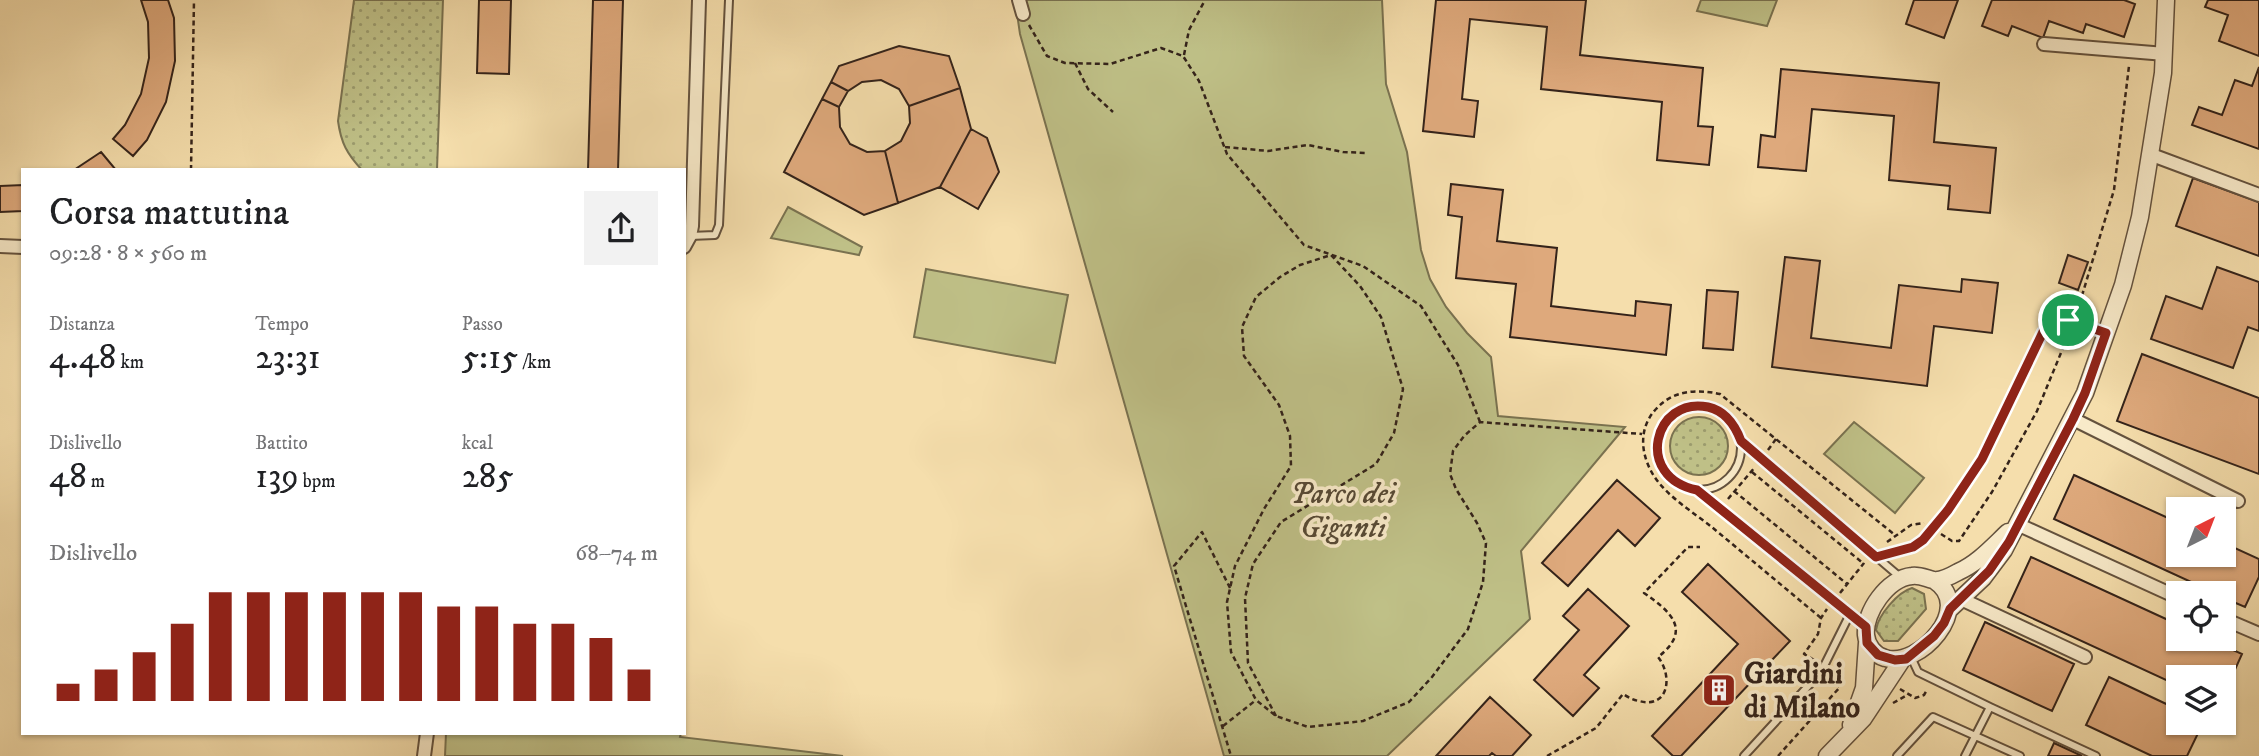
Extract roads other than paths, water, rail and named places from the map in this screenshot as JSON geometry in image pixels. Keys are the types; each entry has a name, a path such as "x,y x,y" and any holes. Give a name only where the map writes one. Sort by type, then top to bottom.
{"street":[{"path":"687,242 699,0"},
{"path":"1019,0 1023,14"},
{"path":"1832,751 1863,719 1906,658 1938,632 1955,604 1994,564 2085,393 2137,232 2152,155 2165,54 2166,0"},
{"path":"2044,44 2165,54"},
{"path":"2152,155 2259,195"},
{"path":"0,246 21,247"},
{"path":"2073,419 2238,501"},
{"path":"1935,581 1972,565 2017,524"},
{"path":"2017,524 2166,592"},
{"path":"1832,751 1853,722 1862,696 1866,635 1876,603 1902,579 1920,576 1935,581 1955,604 2085,657"},
{"path":"2236,624 2259,635"},
{"path":"1866,635 1881,657 1906,658"},
{"path":"424,756 426,735"}],"lane":[{"path":"687,242 715,235 719,225 729,0"},
{"path":"1876,557 1913,547 1923,540 1948,510 1982,459 2039,339 2049,325 2068,320 2106,333"},
{"path":"1741,441 1741,454 1731,476 1709,489 1683,487 1663,470 1658,457 1657,443 1668,419 1692,406 1714,409 1732,422 1741,441 1902,579"},
{"path":"1697,490 1850,614 1866,635"},
{"path":"1744,756 1821,672 1850,614"},
{"path":"1906,658 1918,672 2096,756"},
{"path":"1965,756 1990,707"},
{"path":"1897,756 1933,717 2020,756"}],"place":[{"name":"Giardini di Milano","path":"1719,690"}],"park label":[{"name":"Parco dei Giganti","path":"1343,510"}]}
